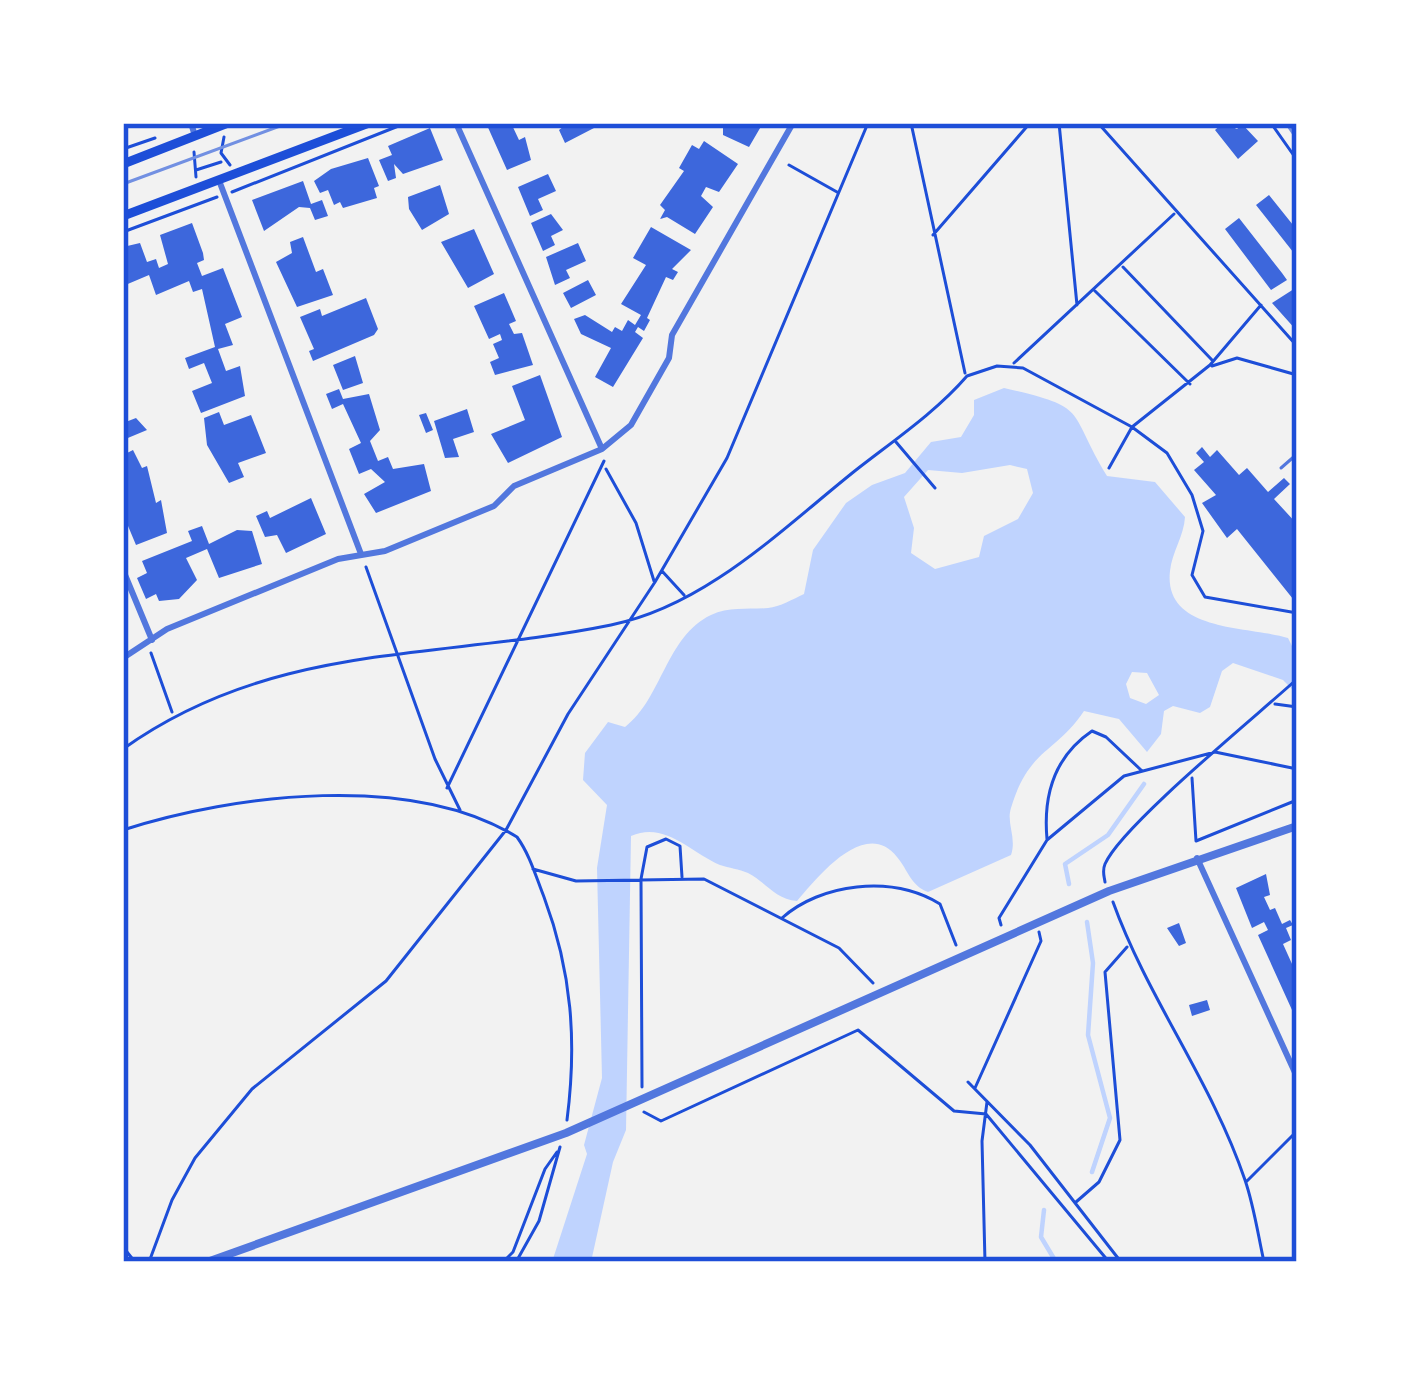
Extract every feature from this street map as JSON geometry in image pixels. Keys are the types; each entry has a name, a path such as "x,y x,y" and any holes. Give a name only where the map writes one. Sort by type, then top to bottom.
{"main road":[{"path":"123,164 228,123"},
{"path":"123,216 369,123"}],"street":[{"path":"190,123 195,136"},
{"path":"456,123 602,448"},
{"path":"123,658 149,642 338,559 386,550 494,506 514,486 602,448 632,425 669,358 672,335 793,123"},
{"path":"220,183 362,554"},
{"path":"123,570 149,642"},
{"path":"207,1262 570,1132 1109,891 1297,826"},
{"path":"1199,857 1297,1077"}],"lane":[{"path":"1281,468 1297,454"}],"path":[{"path":"123,232 406,123"},
{"path":"149,1262 182,1178 209,1141 252,1090 386,981 506,830 727,458 868,123"},
{"path":"910,123 967,376"},
{"path":"932,235 1030,123"},
{"path":"1059,123 1077,305"},
{"path":"1098,123 1263,302 1297,346"},
{"path":"1271,123 1297,160"},
{"path":"213,129 215,138 224,135 224,160 238,189"},
{"path":"178,142 181,151 195,146 193,169 204,202"},
{"path":"193,169 224,160"},
{"path":"789,164 839,193"},
{"path":"123,749 173,713 276,674 343,659 626,621 685,596 729,570 895,440 967,376 1013,365 1177,212"},
{"path":"1121,264 1212,363"},
{"path":"1094,290 1190,384"},
{"path":"1108,468 1132,427 1190,384 1263,302"},
{"path":"1212,363 1237,358 1297,375"},
{"path":"1013,365 1132,427 1167,453 1192,495 1203,531 1193,567 1198,591 1215,602 1269,604 1297,613"},
{"path":"895,440 934,488"},
{"path":"602,448 605,468 636,523 655,582"},
{"path":"447,788 605,468"},
{"path":"362,554 447,788 460,811"},
{"path":"662,570 685,596"},
{"path":"149,642 173,713"},
{"path":"1264,1262 1246,1182 1196,1072 1129,946 1103,877 1106,861 1215,752 1297,679"},
{"path":"1273,703 1297,707"},
{"path":"1047,840 1047,794 1080,740 1093,731 1106,736 1141,770"},
{"path":"1006,938 999,918 1047,840 1106,788 1141,770 1215,752 1297,769"},
{"path":"1192,777 1199,857"},
{"path":"123,830 188,809 261,800 410,800 460,811 506,830 525,848 560,938 574,1020 570,1132 544,1169 537,1198 503,1262"},
{"path":"1196,841 1297,800"},
{"path":"643,1100 641,879 646,847 666,839 680,845 682,877"},
{"path":"533,869 576,881 704,879 839,948 881,994"},
{"path":"781,920 802,902 809,907 827,893 895,886 940,904 961,958"},
{"path":"975,1088 1041,941 1037,924"},
{"path":"1076,1202 1099,1182 1120,1141 1105,972 1129,946"},
{"path":"632,1105 661,1121 858,1030 954,1112 986,1114 1109,1262"},
{"path":"968,1082 1076,1202 1121,1262"},
{"path":"985,1262 988,1101"},
{"path":"1246,1182 1297,1131"},
{"path":"516,1262 539,1221 559,1150"},
{"path":"123,1247 135,1262"}],"water":[{"path":"1004,388 1051,401 1073,414 1107,476 1155,482 1185,517 1170,571 1180,606 1212,623 1288,638 1297,656 1297,694 1283,680 1233,663 1222,671 1210,707 1200,713 1173,706 1164,711 1161,734 1147,752 1119,719 1084,711 1034,762 1018,788 1010,814 1011,855 928,892 884,846 857,847 843,855 797,901 666,835 643,832 631,836 626,1130 613,1162 591,1262 552,1262 587,1154 584,1145 602,1078 597,868 607,805 583,780 585,753 608,722 625,727 637,715 696,625 718,612 773,607 804,594 813,550 846,503 872,485 905,473 931,442 961,437 974,415 974,400","holes":["1010,465 1027,469 1033,493 1018,519 984,536 979,557 935,569 911,553 914,528 904,497 928,470 962,473","1132,672 1147,673 1159,695 1146,704 1130,698 1126,684"]}],"building":[{"path":"486,123 511,123 519,140 525,137 531,160 507,170"},
{"path":"568,123 591,123 594,128 565,143 559,130"},
{"path":"723,123 763,123 749,147 723,135"},
{"path":"1223,123 1237,129 1242,124 1258,141 1238,159 1215,130"},
{"path":"430,128 443,160 403,174 394,164 396,178 388,181 379,160 392,155 388,146"},
{"path":"704,141 738,164 719,192 706,187 701,196 713,207 695,234 667,217 660,219 665,210 660,205 684,171 679,168 692,145 699,149"},
{"path":"368,158 379,186 374,188 377,198 343,208 340,202 334,205 328,190 320,193 314,181 331,169"},
{"path":"548,174 556,191 538,199 543,210 530,216 518,187"},
{"path":"303,181 311,204 322,200 328,216 315,220 310,208 299,207 264,231 252,200"},
{"path":"440,185 449,214 422,230 409,209 408,197"},
{"path":"1269,195 1297,230 1297,257 1256,205"},
{"path":"551,214 563,230 551,236 555,245 543,251 531,223"},
{"path":"1239,218 1287,280 1271,290 1225,229"},
{"path":"192,223 203,253 204,260 197,263 202,276 223,268 242,317 225,324 233,345 218,349 226,371 240,366 245,396 201,413 192,391 212,383 204,363 189,369 185,358 215,347 202,289 193,292 189,281 156,295 149,275 123,286 123,247 140,243 147,262 156,259 159,268 168,264 160,235"},
{"path":"651,227 691,250 672,269 678,272 673,280 666,277 644,331 638,327 635,332 643,338 613,387 595,377 611,348 581,334 574,319 585,315 612,332 615,327 622,331 628,320 635,325 641,315 621,304 646,265 633,258"},
{"path":"474,229 494,274 468,288 441,242"},
{"path":"303,237 316,272 323,269 333,295 297,307 276,262 292,253 290,242"},
{"path":"578,243 586,261 566,270 570,278 555,285 546,257"},
{"path":"588,280 596,295 571,308 563,293"},
{"path":"1297,287 1295,303 1297,331 1272,303"},
{"path":"504,293 516,321 509,324 514,334 522,333 533,365 495,375 490,362 499,358 493,344 502,340 500,334 489,339 474,306"},
{"path":"366,298 378,329 374,335 313,361 309,351 314,349 300,317 320,309 322,316"},
{"path":"355,356 363,383 343,390 333,365"},
{"path":"540,375 562,437 508,463 491,434 525,420 512,386"},
{"path":"339,389 343,399 369,394 380,430 370,441 378,461 388,457 393,469 424,464 431,491 376,513 364,494 385,482 371,469 359,474 349,449 361,443 343,404 332,409 326,394"},
{"path":"467,409 474,432 453,439 459,457 445,458 434,421"},
{"path":"219,412 224,425 251,415 266,453 238,463 244,477 229,483 207,445 204,418"},
{"path":"426,413 433,430 426,433 419,415"},
{"path":"136,418 147,430 123,440 123,423"},
{"path":"1202,447 1210,457 1217,450 1239,475 1247,468 1268,492 1284,478 1290,484 1274,499 1297,524 1297,604 1237,529 1227,538 1202,503 1216,495 1194,470 1204,462 1196,453"},
{"path":"133,450 142,468 147,466 156,503 161,500 167,533 136,545 123,514 123,455"},
{"path":"311,498 326,534 286,553 277,535 265,537 256,516 267,511 270,518"},
{"path":"202,526 209,544 237,530 252,531 262,564 219,578 207,549 186,558 197,580 179,599 159,601 156,594 146,599 137,578 147,573 142,561 192,541 188,531"},
{"path":"1266,874 1270,895 1264,897 1270,910 1275,908 1282,924 1290,920 1293,925 1286,928 1291,940 1283,944 1297,975 1297,1021 1258,935 1268,930 1264,922 1252,928 1236,888"},
{"path":"1179,923 1186,943 1179,946 1167,928"},
{"path":"1207,1000 1210,1010 1192,1016 1189,1005"}],"waterway":[{"path":"1069,884 1065,864 1108,835 1144,784"},
{"path":"1087,922 1093,963 1088,1035 1110,1118 1092,1172"},
{"path":"1044,1210 1041,1237 1056,1262"}],"tram line":[{"path":"123,184 288,123"},
{"path":"1286,123 1297,139"}]}
